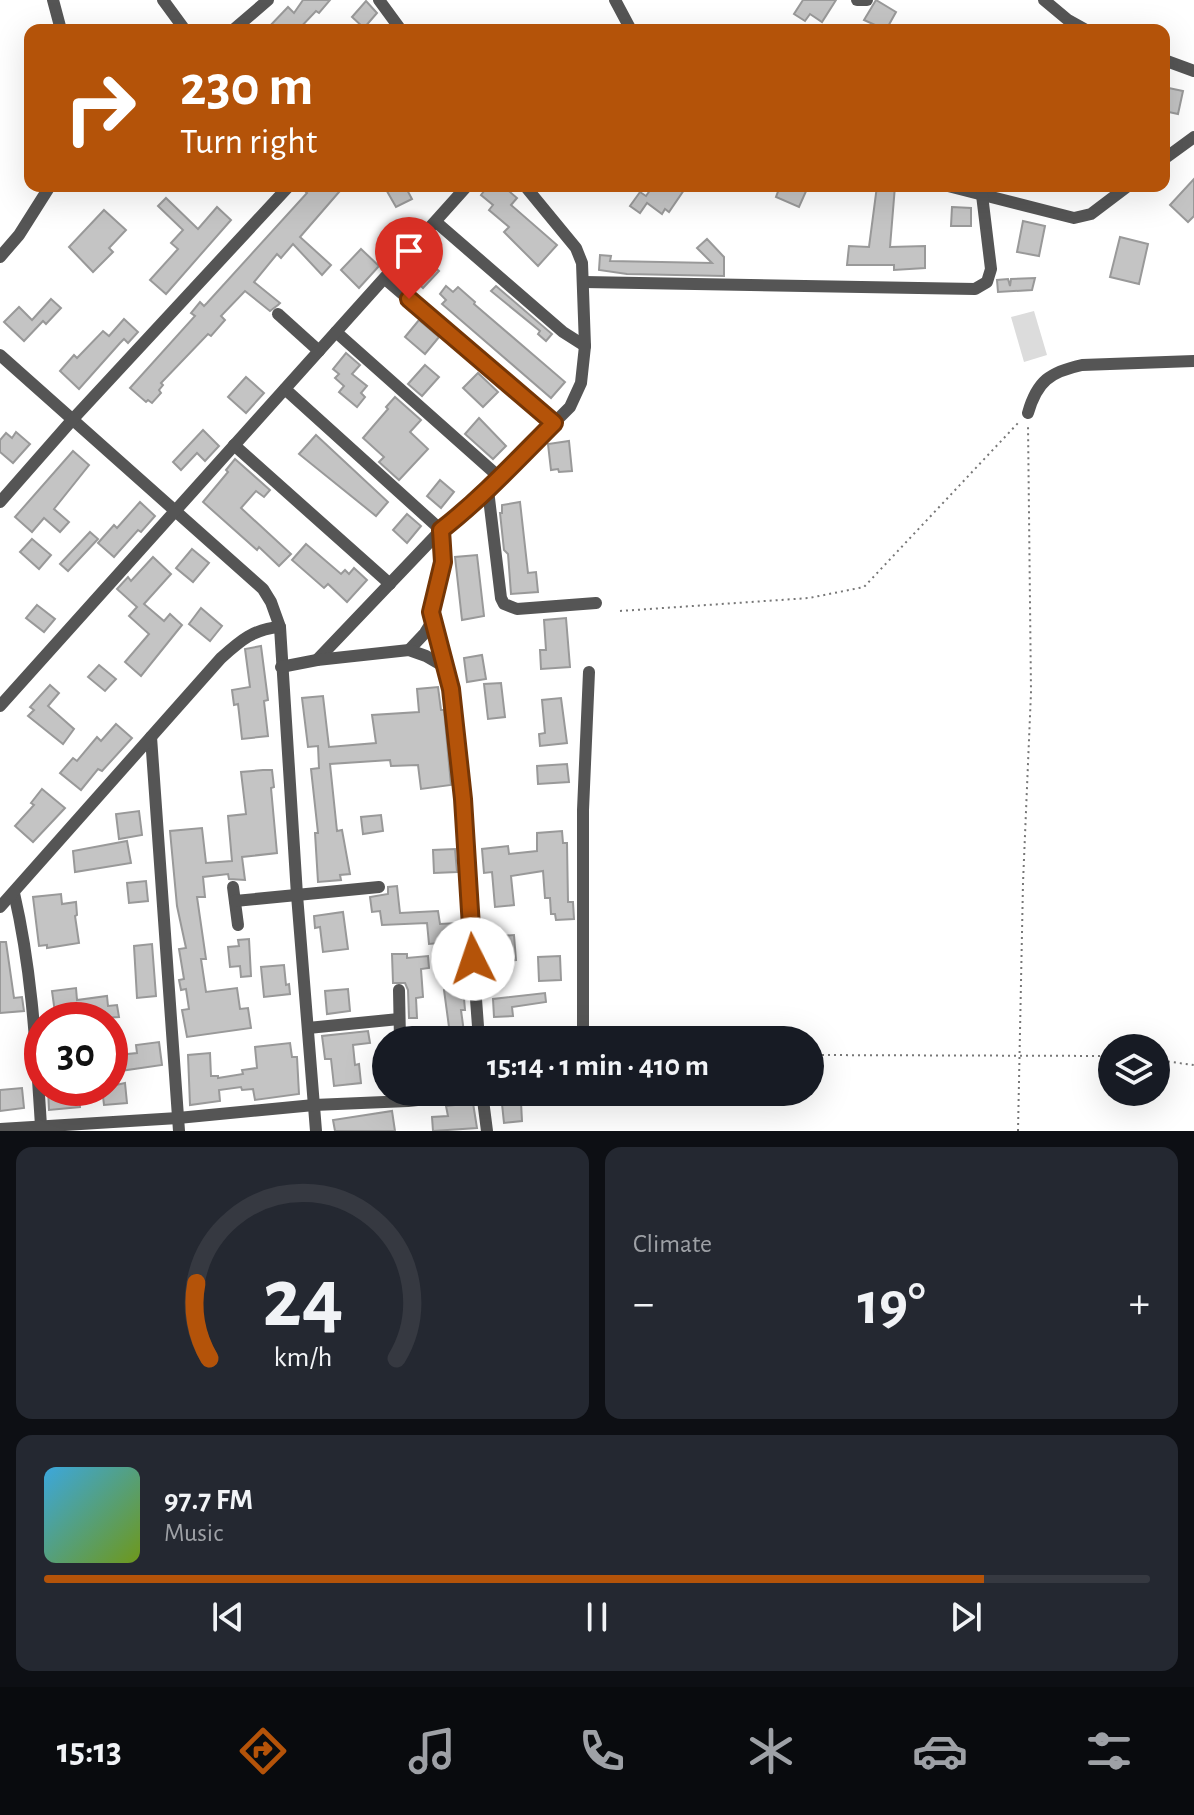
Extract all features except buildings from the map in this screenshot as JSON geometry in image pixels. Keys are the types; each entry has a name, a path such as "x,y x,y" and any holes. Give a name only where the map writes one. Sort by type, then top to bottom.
{"street":[{"path":"53,0 59,24"},
{"path":"163,0 181,24"},
{"path":"240,24 268,0"},
{"path":"379,0 397,24"},
{"path":"615,0 628,24"},
{"path":"857,0 867,0"},
{"path":"1044,0 1075,24"},
{"path":"1170,62 1194,71"},
{"path":"1170,155 1191,143"},
{"path":"0,257 19,235 46,192"},
{"path":"0,502 283,192"},
{"path":"0,706 462,192"},
{"path":"317,660 441,530 488,490 498,476 570,407 581,383 585,346 582,263 576,248 530,192"},
{"path":"971,192 1074,218 1091,214 1120,192"},
{"path":"584,282 975,289 987,282 991,269 982,195"},
{"path":"436,222 563,332 585,346"},
{"path":"385,279 554,423"},
{"path":"278,314 319,351"},
{"path":"336,332 498,476"},
{"path":"0,355 263,589 271,602 280,627 316,1131"},
{"path":"1028,413 1034,393 1041,384 1066,369 1082,365 1194,361"},
{"path":"285,389 441,530 443,562 433,600 433,620 451,689 463,799 478,1026"},
{"path":"234,445 390,584"},
{"path":"488,490 504,604 517,609 596,603"},
{"path":"409,650 433,620"},
{"path":"0,907 221,658 246,636 264,628 280,627"},
{"path":"281,667 409,650 445,667"},
{"path":"583,1026 583,810 589,672"},
{"path":"151,737 179,1125"},
{"path":"233,887 238,925"},
{"path":"235,901 379,887"},
{"path":"14,893 23,933 34,1020 41,1126"},
{"path":"399,990 399,1026"},
{"path":"308,1028 399,1019"},
{"path":"0,1129 179,1125 314,1105 372,1103"},
{"path":"484,1106 487,1131"}],"path":[{"path":"620,611 809,598 864,587 1028,413"},
{"path":"1018,1131 1031,692 1028,413"},
{"path":"824,1055 1098,1056"},
{"path":"1170,1062 1194,1065"}],"shaded area":[{"path":"1034,311 1047,355 1024,362 1011,317"}],"route":[{"path":"409,299 554,423 498,476 472,506 441,530 443,562 431,612 451,689 463,799 473,959"}]}
